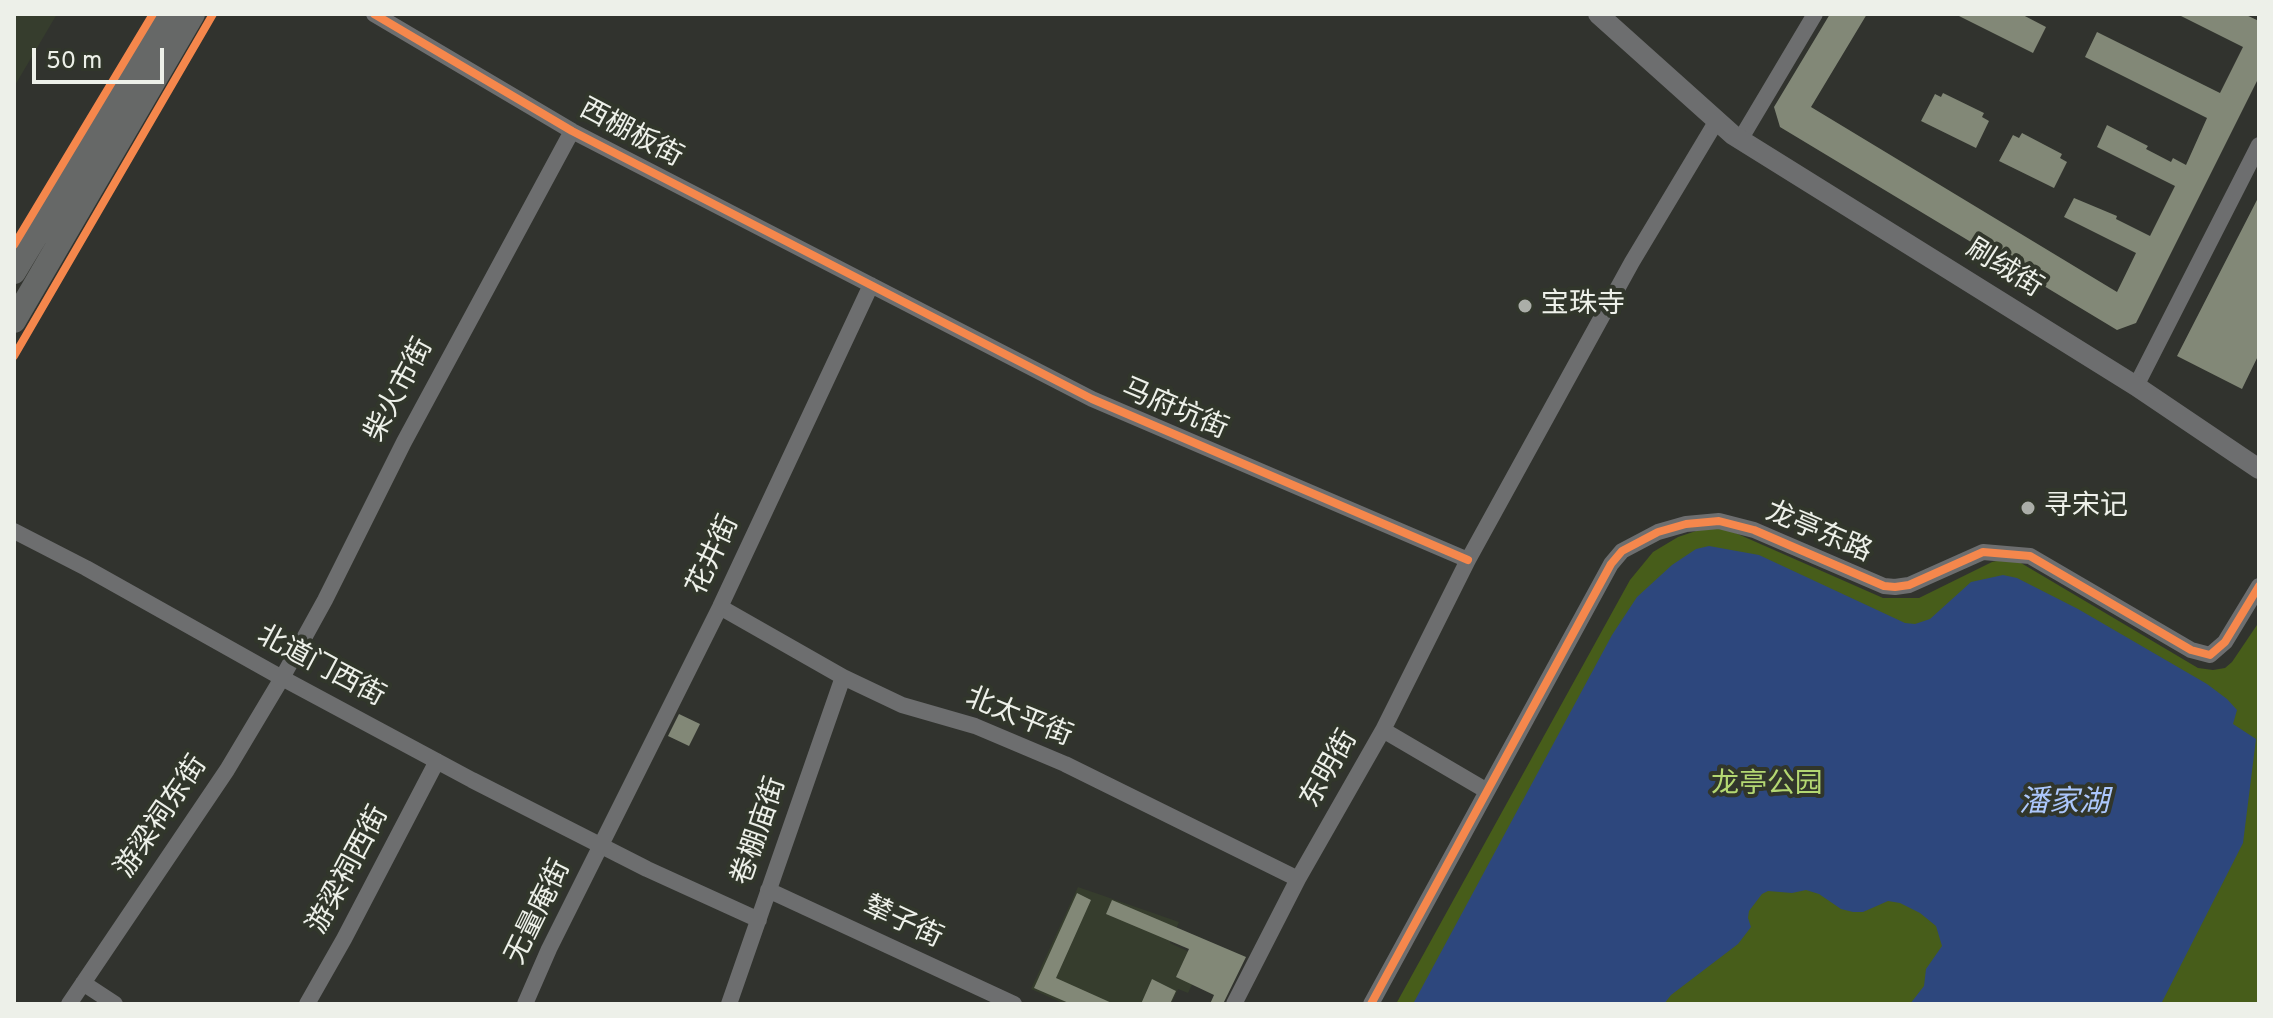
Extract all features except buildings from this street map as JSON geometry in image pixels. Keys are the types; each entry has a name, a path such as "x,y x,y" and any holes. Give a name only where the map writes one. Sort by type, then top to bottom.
{"main road":[{"path":"14,272 170,14"},
{"path":"14,321 193,14"}],"street":[{"name":"西棚板街","path":"374,14 572,131 871,285"},
{"name":"刷绒街","path":"1598,14 1716,122 1740,140 2136,386 2259,469"},
{"path":"1740,140 1815,14"},
{"name":"东明街","path":"1234,1004 1298,879 1383,730 1468,560 1632,262 1716,122"},
{"name":"柴火市街","path":"282,678 411,429 572,131"},
{"path":"2136,386 2259,145"},
{"name":"马府坑街","path":"871,285 1092,399 1468,560"},
{"name":"花井街","path":"603,847 871,285"},
{"name":"龙亭东路","path":"1371,1004 1611,564 1622,551 1658,532 1686,524 1719,521 1754,530 1884,586 1895,587 1909,585 1983,552 2030,556 2191,650 2210,655 2225,642 2259,586"},
{"name":"北道门西街","path":"14,531 437,761 603,847 759,920"},
{"name":"北太平街","path":"720,607 843,677 902,705 975,726 1065,764 1108,788 1298,879"},
{"name":"卷棚庙街","path":"729,1004 843,677"},
{"name":"游梁祠东街","path":"69,1004 227,770 282,678"},
{"path":"1383,730 1487,791"},
{"name":"游梁祠西街","path":"307,1004 437,761"},
{"name":"无量庵街","path":"525,1004 549,949 603,847"},
{"name":"辇子街","path":"768,890 1014,1004"},
{"path":"83,983 115,1004"}],"shaded area":[{"path":"14,14 57,14 14,87"},
{"path":"1078,887 1179,922 1170,943 1204,959 1188,993 1178,989 1171,1004 1065,1004 1031,989"}],"green space":[{"name":"潘家湖","path":"1708,527 1731,531 1883,598 1919,598 1992,562 2005,559 2021,563 2198,668 2225,668 2259,622 2259,1004 1396,1004 1630,580 1653,552 1678,537"}],"water":[{"name":"潘家湖","path":"1709,546 1759,555 1905,623 1915,624 1930,619 1971,582 2003,575 2017,578 2078,609 2207,684 2227,699 2237,710 2233,724 2256,739 2243,843 2161,1004 1910,1004 1924,986 1926,969 1942,946 1936,926 1900,903 1888,901 1863,912 1853,912 1806,890 1792,893 1768,891 1762,894 1749,911 1751,927 1738,944 1671,995 1664,1004 1413,1004 1612,635 1637,597 1672,565 1696,549"}],"cycle path":[{"path":"14,245 153,14"},
{"path":"14,356 213,14"},
{"path":"374,14 572,131 1092,399 1468,560"},
{"path":"1371,1004 1611,564 1622,551 1658,532 1686,524 1719,521 1754,530 1884,586 1895,587 1909,585 1983,552 2030,556 2191,650 2210,655 2225,642 2259,586"}],"place":[{"name":"宝珠寺","path":"1525,306"},
{"name":"寻宋记","path":"2028,508"}],"park label":[{"name":"龙亭公园","path":"1767,786"}]}
